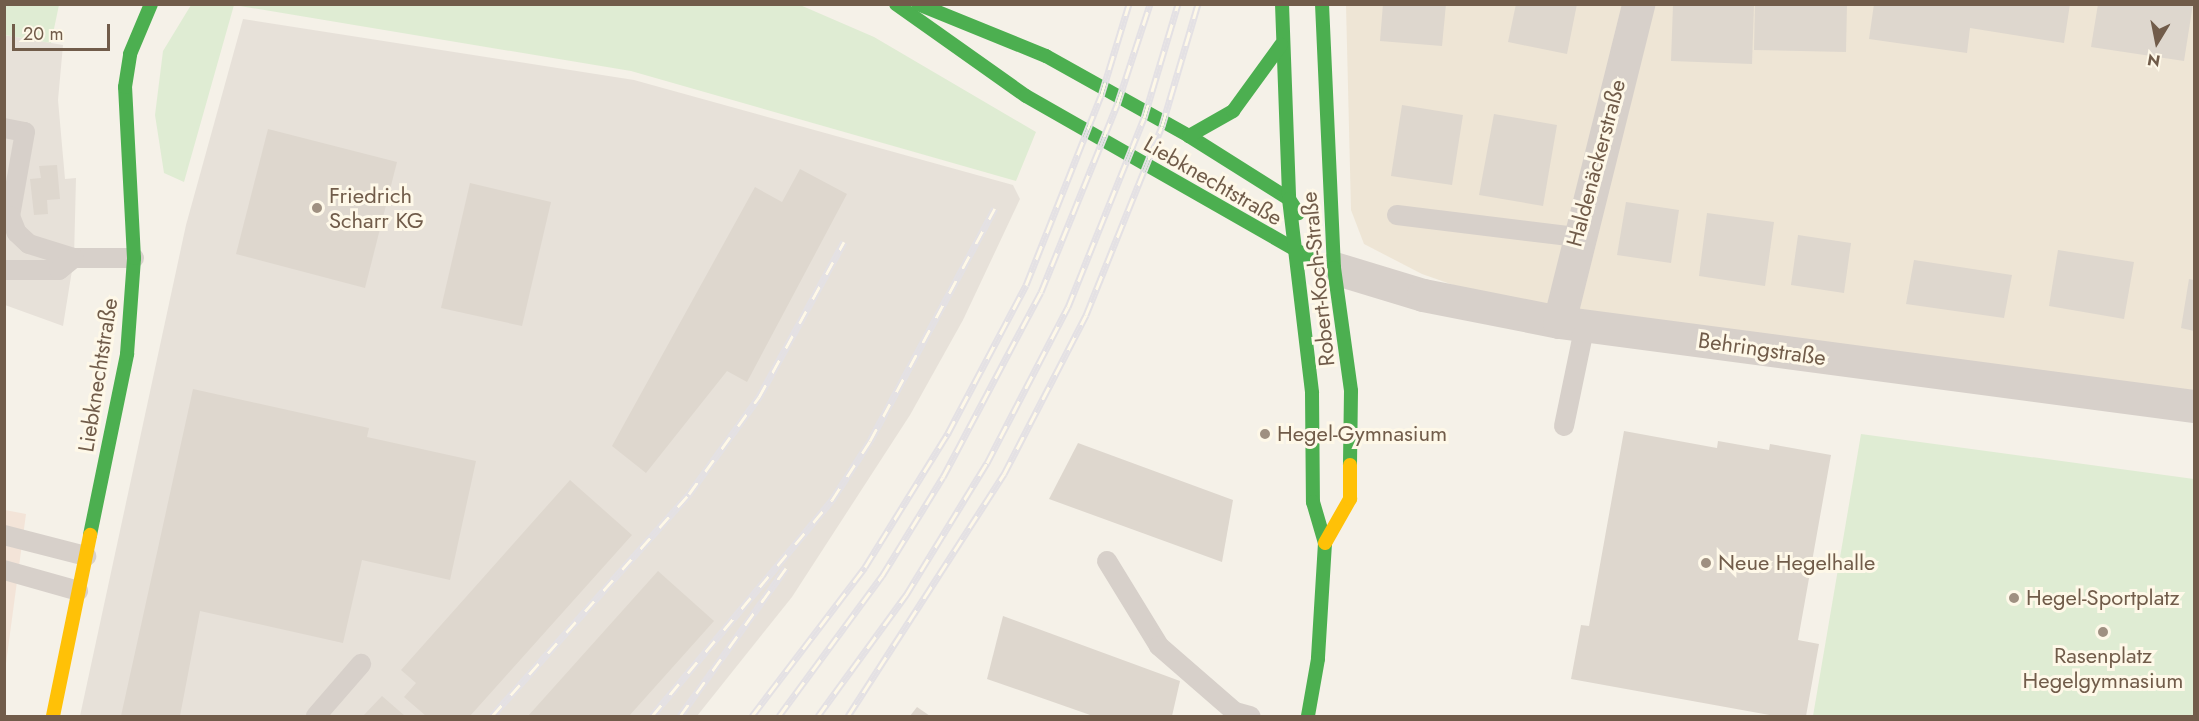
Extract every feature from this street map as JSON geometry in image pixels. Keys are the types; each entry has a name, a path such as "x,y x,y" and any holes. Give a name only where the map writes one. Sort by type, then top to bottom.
{"street":[{"name":"Liebknechtstraße","path":"53,717 127,354 135,258 125,87 130,54 151,4"},
{"name":"Liebknechtstraße","path":"896,4 1026,96 1295,252 1334,268"},
{"name":"Liebknechtstraße","path":"918,4 1046,56 1189,136 1289,199 1334,268"},
{"name":"Robert-Koch-Straße","path":"1282,4 1281,45 1289,199 1312,393 1313,502 1324,543 1318,658 1308,717"},
{"name":"Robert-Koch-Straße","path":"1322,4 1334,268 1351,391 1350,499 1324,543"},
{"name":"Haldenäckerstraße","path":"1572,324 1576,237 1638,4"},
{"path":"1189,136 1233,111 1281,45"},
{"name":"Behringstraße","path":"1334,268 1423,295 1572,324 2194,406"}],"lane":[{"path":"4,128 25,132 10,216 17,233 29,244 74,258 135,258"},
{"path":"1397,215 1576,237"},
{"path":"5,270 59,270 74,258"},
{"path":"1564,426 1572,324"},
{"path":"4,535 86,556"},
{"path":"1107,561 1159,646 1235,712 1250,717"},
{"path":"4,570 78,591"},
{"path":"316,717 362,664"}],"shaded area":[{"path":"1346,5 2194,5 2194,406 1559,322 1422,274 1364,244 1351,210"},
{"path":"243,19 634,80 1013,185 1020,199 963,320 910,415 792,597 697,716 80,716 186,225"},
{"path":"4,35 63,45 58,100 65,179 76,178 74,258 63,326 5,305"},
{"path":"5,510 26,514 5,671"}],"green space":[{"path":"4,5 59,5 51,43 5,35"},
{"path":"191,5 234,5 184,182 164,173 155,115 163,51"},
{"path":"234,5 800,5 874,37 1036,132 1016,181 631,71"},
{"name":"Hegel-Sportplatz","path":"1861,434 2194,479 2194,716 1813,716"}],"building":[{"path":"1383,4 1446,4 1442,46 1380,41"},
{"path":"1516,4 1577,4 1567,54 1508,42"},
{"path":"1755,4 1847,4 1846,52 1754,50"},
{"path":"1874,4 2070,4 2064,43 1970,28 1967,53 1869,39"},
{"path":"2098,4 2193,4 2184,61 2091,47"},
{"path":"1673,5 1754,5 1752,64 1671,61"},
{"path":"1402,105 1463,115 1452,185 1391,176"},
{"path":"1494,114 1557,125 1543,206 1479,195"},
{"name":"Friedrich Scharr KG","path":"268,129 397,162 365,288 236,254"},
{"path":"57,165 60,199 47,200 48,214 34,215 30,179 41,178 39,166"},
{"path":"800,169 847,194 747,382 727,371 646,473 612,446 755,187 782,202"},
{"path":"470,183 551,202 522,326 441,308"},
{"path":"1626,202 1679,210 1671,263 1617,255"},
{"path":"1707,213 1774,222 1765,286 1699,276"},
{"path":"1798,235 1851,243 1844,293 1791,285"},
{"path":"2058,250 2134,262 2124,319 2049,306"},
{"path":"1914,260 2012,275 2004,318 1906,304"},
{"path":"2189,279 2194,280 2194,331 2181,328"},
{"path":"193,389 369,428 367,437 476,461 450,580 362,560 343,643 200,611 180,716 121,716"},
{"name":"Neue Hegelhalle","path":"1624,431 1717,448 1718,441 1769,450 1770,444 1831,455 1798,640 1819,644 1806,716 1775,716 1571,679 1581,625 1589,626"},
{"path":"1078,443 1233,500 1222,562 1049,499"},
{"path":"570,480 632,535 470,716 426,716 404,697 416,683 401,670"},
{"path":"658,571 714,621 629,716 528,716"},
{"path":"1003,616 1180,681 1172,716 1093,716 987,679"},
{"path":"382,696 405,716 363,716"},
{"path":"917,707 930,716 910,716"}],"railway":[{"path":"752,716 865,567 948,433 1026,285 1101,96 1129,4"},
{"path":"779,716 882,576 943,477 1041,292 1117,105 1150,4"},
{"path":"818,716 906,595 987,463 1068,307 1144,118 1178,4"},
{"path":"848,716 1004,474 1086,315 1162,126 1198,4"},
{"path":"652,716 832,500 870,441 995,208"},
{"path":"492,716 689,494 759,397 844,242"},
{"path":"680,716 786,568"}],"traffic: fast":[{"path":"90,535 127,354 134,258 125,87 130,54 151,4"},
{"path":"896,4 1026,96 1310,258"},
{"path":"918,4 1046,56 1189,136 1289,199 1298,213"},
{"path":"1282,4 1289,199 1312,393 1313,502 1325,543 1318,659 1308,716"},
{"path":"1322,4 1334,268 1351,391 1350,465"},
{"path":"1189,136 1233,111 1281,45"}],"traffic: slow":[{"path":"1325,543 1350,499 1350,465"},
{"path":"53,716 90,535"}],"place":[{"name":"Friedrich Scharr KG","path":"317,208"},
{"name":"Hegel-Gymnasium","path":"1265,434"},
{"name":"Neue Hegelhalle","path":"1706,563"},
{"name":"Hegel-Sportplatz","path":"2014,598"},
{"name":"Rasenplatz Hegelgymnasium","path":"2103,632"}]}
